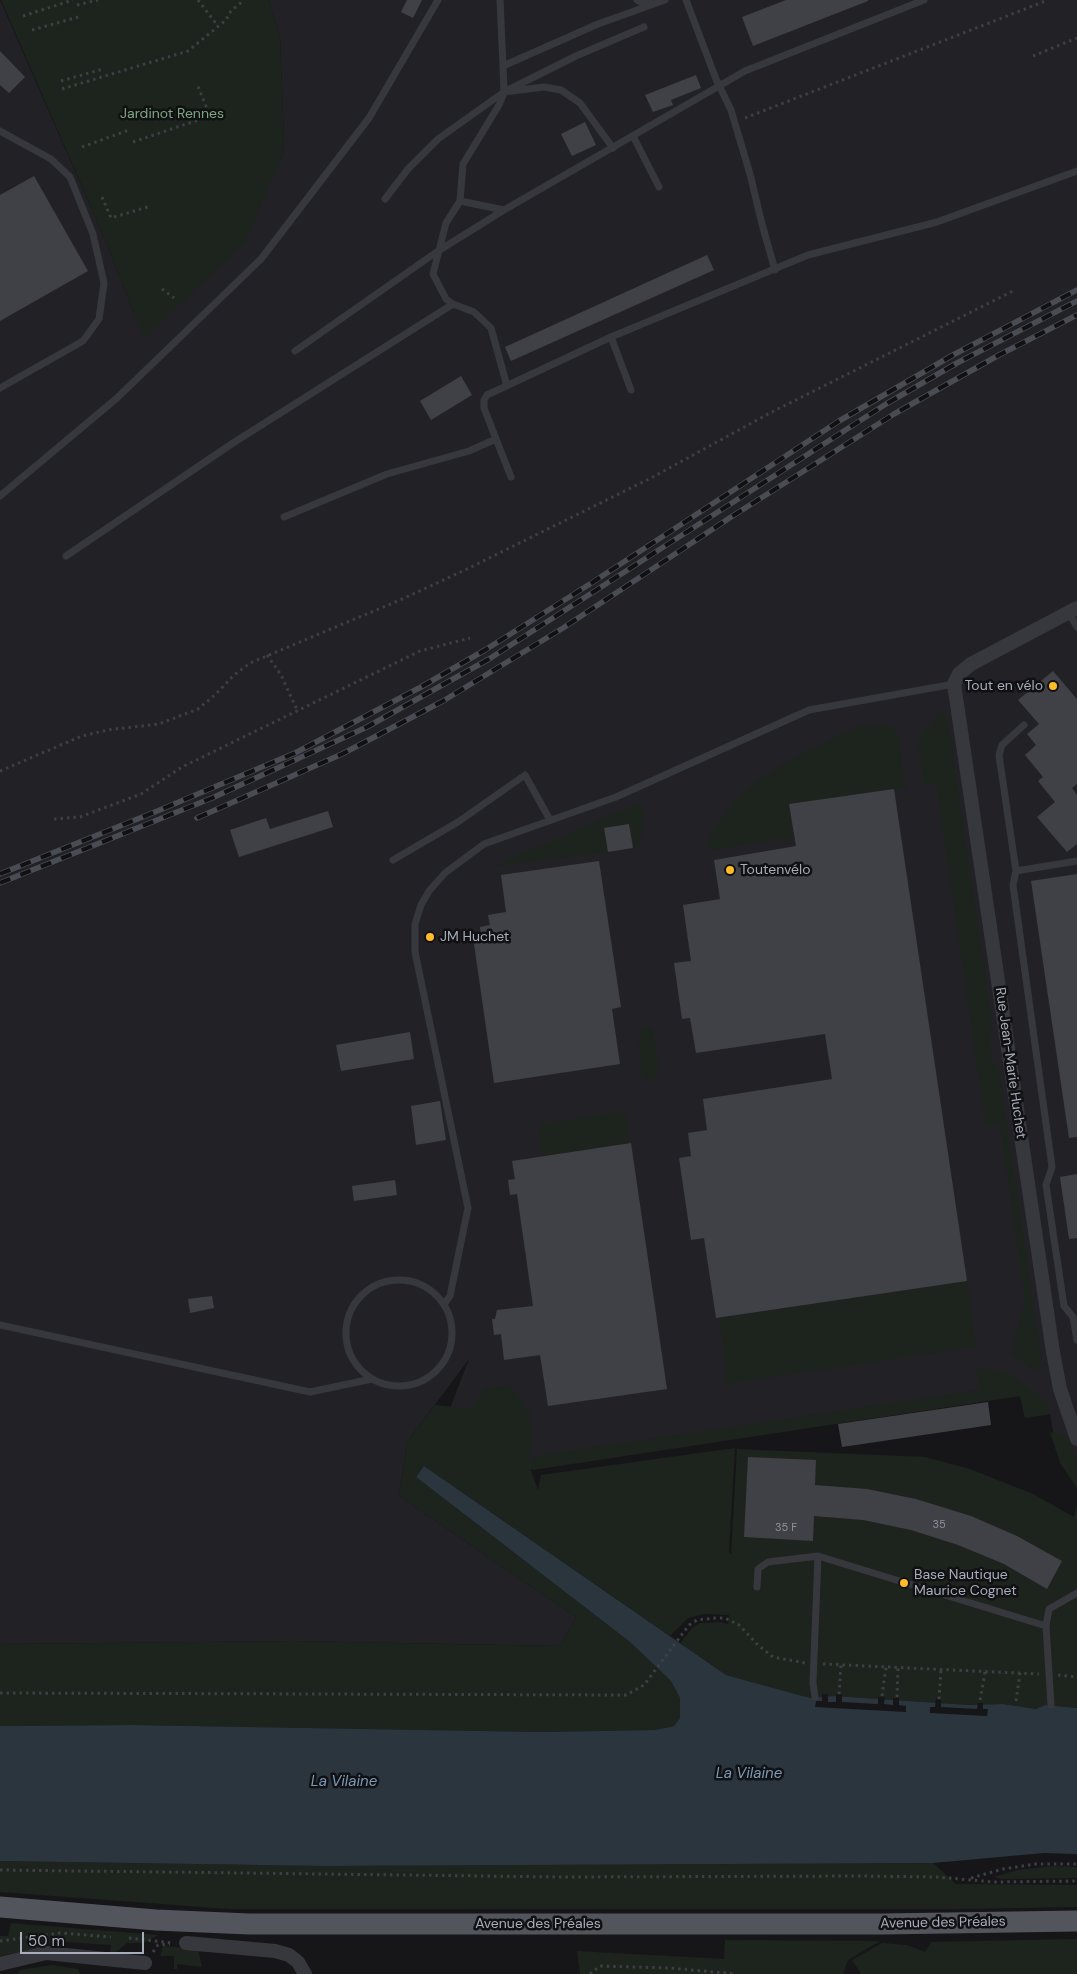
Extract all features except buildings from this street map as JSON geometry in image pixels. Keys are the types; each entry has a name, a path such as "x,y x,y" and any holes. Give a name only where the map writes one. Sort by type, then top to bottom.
{"main road":[{"name":"Avenue des Préales","path":"0,1906 156,1920 249,1924 882,1924 1077,1921"}],"street":[{"path":"954,684 959,674 971,664 1073,610"},
{"name":"Rue Jean-Marie Huchet","path":"954,684 1053,1352 1060,1388 1077,1439"},
{"path":"186,1943 289,1955 298,1962 305,1974"},
{"path":"0,1964 46,1954 144,1963"}],"lane":[{"path":"0,496 117,398 261,259 370,118 438,0"},
{"path":"500,0 504,92 499,104 463,164 460,201 446,223 433,274 446,299 453,304 474,312 491,328 507,386"},
{"path":"637,0 641,2 650,0"},
{"path":"503,66 598,24 665,0"},
{"path":"686,0 735,122 775,270"},
{"path":"295,351 438,251 504,210 745,71 924,0"},
{"path":"385,198 408,169 438,139 504,92 576,56 644,27"},
{"path":"504,92 544,86 561,90 580,103 613,148"},
{"path":"0,131 50,160 70,177 93,234 104,282 99,319 83,342 0,388"},
{"path":"633,136 659,187"},
{"path":"511,477 484,408 484,400 487,395 611,337 808,255 937,222 1077,171"},
{"path":"460,201 504,210"},
{"path":"66,556 233,443 453,304"},
{"path":"611,337 631,390"},
{"path":"284,517 387,474 469,450 496,439"},
{"path":"1073,610 1077,627"},
{"path":"445,1304 450,1296 468,1208 416,952 415,924 421,905 429,891 467,854 484,844 584,810 658,779 769,726 809,710 954,684"},
{"path":"1024,725 1002,745 999,754 1016,871 1013,884 1052,1168 1046,1185 1064,1306 1073,1318 1077,1340"},
{"path":"393,860 458,822 524,776 550,820"},
{"path":"1016,871 1077,861"},
{"path":"397,1279 418,1282 434,1292 445,1304 452,1321 453,1339 446,1360 434,1374 421,1382 403,1387 389,1386 372,1379 362,1372 351,1356 347,1345 346,1326 352,1308 363,1293 378,1284 397,1279"},
{"path":"0,1325 310,1392 372,1379"},
{"path":"815,1697 814,1664 818,1556"},
{"path":"757,1587 758,1569 768,1562 818,1556 1046,1626"},
{"path":"1050,1705 1046,1626 1049,1609 1077,1593"}],"path":[{"path":"23,16 73,0"},
{"path":"77,5 98,0"},
{"path":"198,0 217,25"},
{"path":"62,89 188,51 217,25 226,20 231,11 244,0"},
{"path":"735,122 1048,0"},
{"path":"32,30 82,16"},
{"path":"1033,56 1077,38"},
{"path":"61,81 104,69"},
{"path":"133,142 210,116 197,84"},
{"path":"82,147 129,130"},
{"path":"102,197 111,218 151,206"},
{"path":"162,289 174,298"},
{"path":"0,771 82,736 108,730 159,724 177,719 198,709 233,676 250,663 400,600 463,571 651,478 770,413 1012,291"},
{"path":"54,820 80,818 141,794 182,767 420,651 470,638"},
{"path":"267,655 283,680 298,712"},
{"path":"0,1693 626,1695 644,1685 684,1630 697,1620 725,1618 739,1625 758,1646 773,1657 814,1664 1048,1674"},
{"path":"840,1665 840,1694"},
{"path":"882,1696 886,1667"},
{"path":"897,1697 898,1668"},
{"path":"938,1699 941,1670"},
{"path":"980,1700 985,1672"},
{"path":"1016,1701 1020,1673"},
{"path":"968,1879 1003,1869 1036,1864 1077,1864"},
{"path":"0,1870 378,1876 859,1876 968,1879 994,1882 1077,1881"},
{"path":"0,1941 60,1934 186,1943"},
{"path":"144,1963 158,1945 186,1943"},
{"path":"590,1974 600,1966 670,1968 736,1974"}],"shaded area":[{"path":"0,0 106,242 134,313 283,156 280,38 269,0 1077,0 1077,1471 1053,1432 1050,1414 1025,1418 1020,1396 494,1475 447,1416 469,1359 407,1442 399,1496 576,1617 560,1646 294,1641 0,1644"}],"green space":[{"name":"Jardinot Rennes","path":"1,0 269,0 280,38 283,155 244,244 144,338 106,242"},
{"path":"940,712 947,716 948,722 992,1022 989,1037 992,1060 998,1066 1043,1366 1034,1370 1011,1354 1025,1300 1000,1124 986,1126 936,783 926,784 924,782 918,746 922,735"},
{"path":"876,724 889,726 896,730 899,736 905,788 790,804 795,837 711,850 708,848 707,842 725,813 741,794 757,780 790,760 860,726"},
{"path":"639,803 643,810 643,824 639,847 633,848 629,824 604,828 608,852 494,866"},
{"path":"642,1027 648,1027 653,1030 659,1074 655,1080 647,1080 642,1077 639,1039"},
{"path":"625,1111 629,1143 543,1156 539,1129 542,1124"},
{"path":"967,1281 976,1347 724,1384 723,1375 727,1374 719,1318"},
{"path":"987,1368 1011,1374 1048,1403 1050,1414 1025,1418 1020,1396 533,1470 530,1460 535,1456 980,1390 977,1370"},
{"path":"509,1385 530,1413 532,1443 528,1462 538,1490 541,1475 735,1448 729,1551 731,1554 737,1449 925,1457 970,1469 1033,1494 1074,1517 1077,1506 1077,1708 1045,1705 1036,1709 1003,1704 968,1705 834,1696 810,1698 726,1675 680,1643 693,1627 700,1623 719,1622 728,1624 729,1615 704,1614 688,1618 670,1636 424,1466 416,1477 630,1642 671,1681 680,1698 680,1718 674,1726 655,1730 541,1732 133,1725 0,1726 0,1644 294,1641 560,1646 576,1617 399,1496 407,1442 435,1405 473,1409 484,1389"},
{"path":"1050,1432 1065,1435 1077,1456 1077,1488 1060,1463"},
{"path":"0,1861 324,1866 933,1863 956,1884 1077,1885 1077,1907 958,1909 229,1909 0,1892"},
{"path":"1053,1866 1077,1867 1077,1878 1002,1879 994,1877 1017,1870"},
{"path":"11,1923 158,1935 144,1943 127,1943 116,1952 110,1953 111,1945 51,1941 45,1947 0,1956 0,1936 8,1936"},
{"path":"1077,1939 1077,1974 861,1974 852,1960 882,1943 907,1945 925,1952 931,1942"},
{"path":"725,1940 880,1941 848,1960 843,1974 580,1974 577,1951 724,1959"},
{"path":"163,1946 198,1949 202,1967 177,1964 177,1969 174,1969 174,1956 160,1956"},
{"path":"52,1965 78,1969 80,1974 17,1974 20,1970"}],"water":[{"name":"La Vilaine","path":"424,1466 726,1675 810,1698 834,1696 968,1705 1003,1704 1036,1709 1045,1705 1077,1708 1077,1854 1044,1853 933,1863 324,1866 0,1861 0,1726 133,1725 541,1732 655,1730 674,1726 680,1718 680,1698 671,1681 630,1642 416,1477"}],"pier":[{"path":"822,1694 828,1694 828,1702 836,1702 836,1694 842,1695 842,1702 878,1704 878,1697 885,1697 884,1704 893,1705 893,1698 899,1698 899,1705 906,1706 906,1712 815,1707 816,1701 822,1701"},
{"path":"936,1699 941,1700 941,1707 977,1709 978,1703 983,1703 983,1709 988,1709 987,1716 930,1713 930,1707 935,1707"}],"railway":[{"path":"0,874 295,753 421,687 485,650 590,584 839,421 953,355 1077,290"},
{"path":"0,883 212,798 367,727 489,659 886,404 957,363 1077,301"},
{"path":"197,818 342,754 443,701 563,628 731,517 894,414 999,355 1077,315"}],"place":[{"name":"Tout en vélo","path":"1053,686"},
{"name":"Toutenvélo","path":"730,870"},
{"name":"JM Huchet","path":"430,937"},
{"name":"Base Nautique Maurice Cognet","path":"904,1583"}]}
